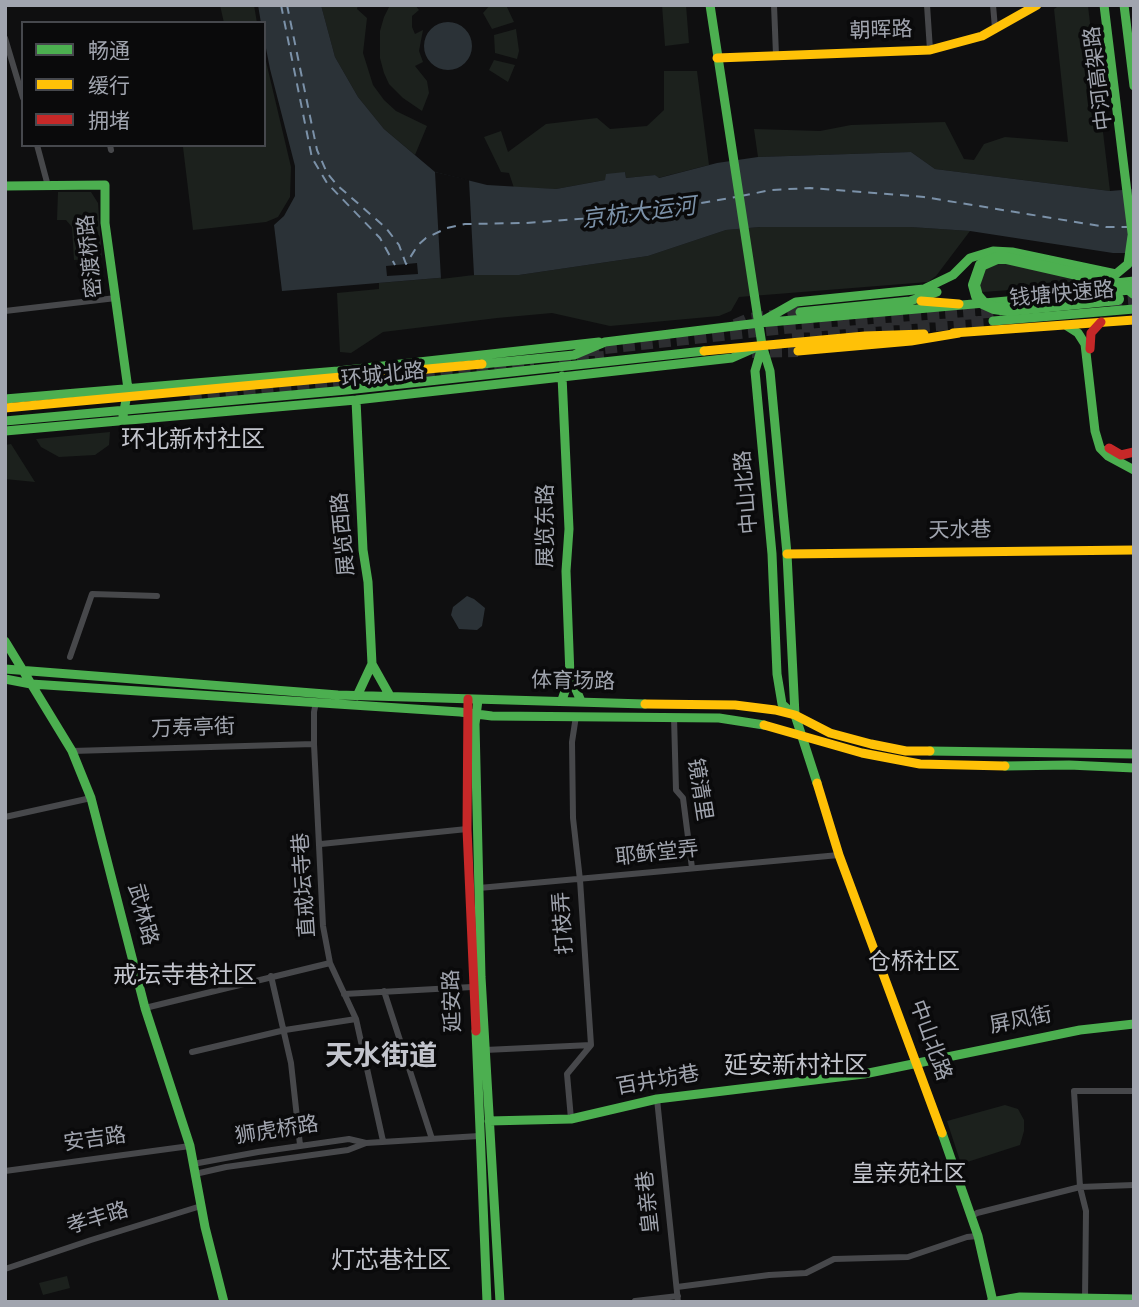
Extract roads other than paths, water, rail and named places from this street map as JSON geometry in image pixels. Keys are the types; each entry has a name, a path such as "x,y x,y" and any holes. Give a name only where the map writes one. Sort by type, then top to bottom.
{"main road":[{"name":"中山北路","path":"710,5 762,345 770,371 787,554 795,715 839,855 917,1061 978,1236 992,1302"},
{"name":"朝晖路","path":"717,58 930,50 982,36 1037,5"},
{"path":"1104,5 1134,257"},
{"path":"1106,26 1111,5"},
{"name":"中河高架路","path":"1111,5 1118,85 1134,187"},
{"name":"中河高架路","path":"1124,5 1134,86"},
{"name":"密渡桥路","path":"5,186 105,185 105,223 116,298 125,404"},
{"path":"759,323 796,302 924,289 953,275 970,258 993,251 1012,252 1116,274 1128,264 1132,236"},
{"path":"909,301 946,288 956,282 978,259 993,251"},
{"path":"997,258 1006,258 1116,283 1134,293 1118,299 1001,309 983,303 976,296 974,285 981,265 997,258"},
{"path":"1079,295 1107,284 1134,281"},
{"name":"环城北路","path":"5,421 125,404 574,355 605,342 759,323 959,304 1134,293"},
{"path":"800,312 909,301 959,304"},
{"name":"钱塘快速路","path":"993,321 1134,309"},
{"name":"环城北路","path":"5,399 125,404 347,390 762,345 1134,320"},
{"path":"1101,323 1091,333 1089,342 1097,431 1112,451 1121,455 1134,452"},
{"path":"1067,326 1079,332 1085,344 1100,448 1108,456 1134,470"},
{"path":"798,351 911,341 959,333"},
{"name":"中山北路","path":"762,345 755,371 771,541 777,674 782,704 795,715"},
{"name":"环城北路","path":"5,408 356,400 732,358 762,345"},
{"name":"展览东路","path":"562,376 569,529 566,570 570,676 562,701"},
{"name":"展览西路","path":"356,400 363,551 368,582 372,664 390,696"},
{"name":"环城北路","path":"5,431 125,404"},
{"name":"天水巷","path":"787,554 1134,550"},
{"name":"武林路","path":"5,641 72,751 91,798 145,1008 190,1146 224,1302"},
{"name":"武林路","path":"5,656 22,672"},
{"name":"展览西路","path":"357,695 372,664"},
{"name":"体育场路","path":"5,669 357,695 735,705 795,715 830,733 906,751 1134,754"},
{"name":"展览东路","path":"570,676 582,701"},
{"name":"体育场路","path":"5,679 31,684 492,716 719,718 755,722 862,753 920,764 1134,768"},
{"name":"延安路","path":"473,699 467,829 487,1302"},
{"path":"472,713 481,725 482,822"},
{"name":"延安路","path":"472,713 485,1050 500,1302"},
{"name":"屏风街","path":"917,1061 1080,1030 1134,1024"},
{"name":"百井坊巷","path":"489,1121 571,1119 657,1099 864,1074 917,1061"},
{"path":"992,1302 1020,1297 1134,1299"}],"street":[{"path":"774,5 776,55"},
{"path":"927,5 930,50"},
{"path":"993,5 995,28"},
{"path":"5,38 21,91"},
{"path":"38,147 48,186"},
{"path":"5,311 116,298"},
{"path":"70,657 92,594 157,596"},
{"name":"直戒坛寺巷","path":"316,702 314,744 323,926 330,963 356,1019 383,1141"},
{"name":"打枝弄","path":"576,716 572,742 573,818 591,1045"},
{"name":"镜清里","path":"674,717 676,790 683,798 692,868"},
{"name":"万寿亭街","path":"72,751 314,744"},
{"path":"5,817 91,798"},
{"path":"321,844 467,829"},
{"name":"耶稣堂弄","path":"479,887 839,855"},
{"path":"145,1008 330,963"},
{"path":"271,976 291,1063 300,1145"},
{"path":"344,994 472,987"},
{"path":"384,991 432,1139"},
{"path":"192,1052 285,1030 356,1019"},
{"path":"485,1050 591,1045"},
{"path":"571,1119 567,1074 591,1045"},
{"path":"1085,1299 1086,1211 1080,1187 1074,1091 1134,1091"},
{"name":"皇亲巷","path":"657,1099 678,1299"},
{"name":"狮虎桥路","path":"194,1169 348,1150 366,1143 383,1141 479,1136"},
{"name":"狮虎桥路","path":"194,1169 300,1145 349,1139 366,1143"},
{"name":"安吉路","path":"5,1171 190,1146"},
{"path":"971,1217 977,1213 1080,1187 1134,1185"},
{"name":"孝丰路","path":"5,1269 201,1206"},
{"path":"677,1287 806,1273 834,1259 908,1257 978,1236"},
{"path":"635,1301 678,1299"}],"water":[{"name":"京杭大运河","path":"258,5 321,5 335,57 358,97 384,129 435,172 487,185 556,189 605,180 606,174 625,172 626,178 655,175 659,178 717,163 758,157 911,152 935,169 1110,191 1134,189 1134,253 1113,253 970,231 910,227 760,227 726,230 648,256 519,275 474,275 282,291 274,225 284,216 295,196 295,166 270,69 266,48 266,21 261,21"},
{"path":"448,22 465,29 472,46 465,63 448,70 431,63 424,46 431,29"},
{"path":"467,596 485,608 482,626 477,630 459,629 451,615 453,607"}],"tunnel":[{"path":"1110,302 1134,300"},
{"path":"587,350 784,328 1001,311"},
{"path":"735,325 749,319 800,312"},
{"path":"792,336 993,321"},
{"path":"752,352 798,351"},
{"path":"559,361 604,357"},
{"path":"190,400 534,364"}],"district":[{"name":"环北新村社区","path":"193,442"},
{"name":"仓桥社区","path":"914,964"},
{"name":"戒坛寺巷社区","path":"185,978"},
{"name":"天水街道","path":"381,1059"},
{"name":"延安新村社区","path":"796,1068"},
{"name":"皇亲苑社区","path":"909,1176"},
{"name":"灯芯巷社区","path":"391,1263"}]}
